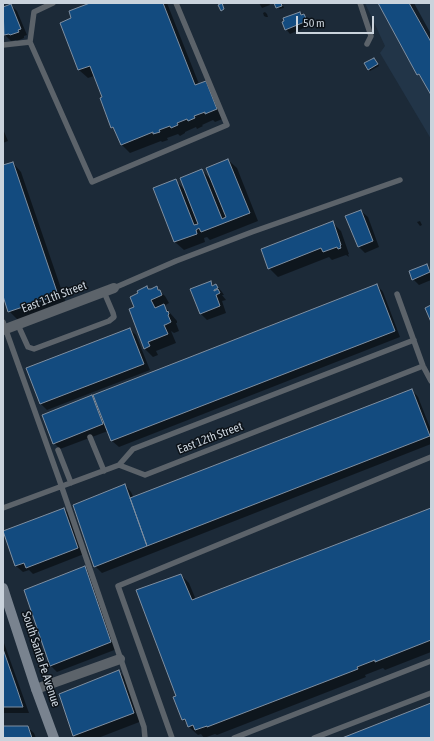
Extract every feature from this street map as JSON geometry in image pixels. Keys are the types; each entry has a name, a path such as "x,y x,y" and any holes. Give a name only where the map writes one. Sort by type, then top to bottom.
{"main road":[{"name":"South Santa Fe Avenue","path":"3,588 36,689 54,738"}],"street":[{"name":"East 11th Street","path":"4,327 18,325 109,290"},
{"path":"36,689 120,659"}],"lane":[{"path":"53,3 34,12 30,42 92,182 227,125 176,3"},
{"path":"360,3 371,36 367,44"},
{"path":"3,45 30,42"},
{"path":"18,325 28,347 34,349 103,323 114,317 109,290 178,260 215,246 400,180"},
{"path":"396,294 423,366 431,381"},
{"path":"4,327 62,487 144,727 145,738"},
{"path":"3,508 119,465 133,449 414,340"},
{"name":"East 12th Street","path":"119,465 145,476 423,366"},
{"path":"90,437 104,471"},
{"path":"58,450 71,483"},
{"path":"172,738 118,586 431,456"},
{"path":"234,738 431,661"},
{"path":"314,738 431,693"}],"shaded area":[{"path":"365,3 431,3 431,139 380,53 385,46"}],"building":[{"path":"90,3 163,3 195,85 206,81 217,109 205,114 205,112 194,116 195,118 188,121 187,119 177,123 178,125 171,128 170,126 159,130 160,132 153,134 153,132 121,145 113,127 111,128 100,98 102,97 90,66 78,70 60,23 71,18 69,11"},
{"path":"222,3 224,9 221,11 218,5"},
{"path":"274,3 281,3 282,6 276,8"},
{"path":"378,3 409,3 431,42 431,95 419,74 417,75"},
{"path":"11,4 21,29 18,30 19,32 4,35 3,7"},
{"path":"300,12 301,15 304,14 307,21 285,30 282,22 284,21 283,18"},
{"path":"374,58 378,64 368,70 364,63"},
{"path":"228,159 250,213 201,232 199,228 196,230 197,234 174,242 153,188 176,179 194,225 198,224 180,178 202,169 222,219 226,217 206,168"},
{"path":"13,162 58,295 8,312 3,296 3,165"},
{"path":"361,210 373,241 358,247 345,216"},
{"path":"333,221 341,248 338,249 337,247 323,252 321,248 268,269 261,249"},
{"path":"427,264 430,272 412,280 409,271"},
{"path":"211,281 212,286 216,284 218,288 214,291 218,289 220,293 216,295 220,306 200,314 190,289"},
{"path":"377,284 395,331 111,441 93,395"},
{"path":"147,286 148,289 151,289 157,286 158,290 160,290 162,295 151,300 155,308 164,304 171,322 164,325 168,334 148,342 150,346 144,349 129,309 134,307 130,297 138,293 137,291"},
{"path":"431,305 431,322 425,308"},
{"path":"130,328 144,364 40,404 26,368"},
{"path":"412,389 430,436 147,546 130,498"},
{"path":"92,395 103,424 53,444 42,415"},
{"path":"125,484 147,546 94,567 73,505"},
{"path":"64,508 78,548 26,568 24,563 15,566 3,531"},
{"path":"431,508 431,640 375,662 375,660 357,667 358,669 207,727 195,730 193,725 188,727 185,719 182,720 173,697 176,696 136,590 181,574 192,600"},
{"path":"85,566 111,642 50,666 24,590"},
{"path":"3,649 17,689 23,707 3,707"},
{"path":"119,670 134,713 73,736 59,694"},
{"path":"431,703 431,738 342,738"},
{"path":"3,726 28,726 32,738 3,738"}]}
